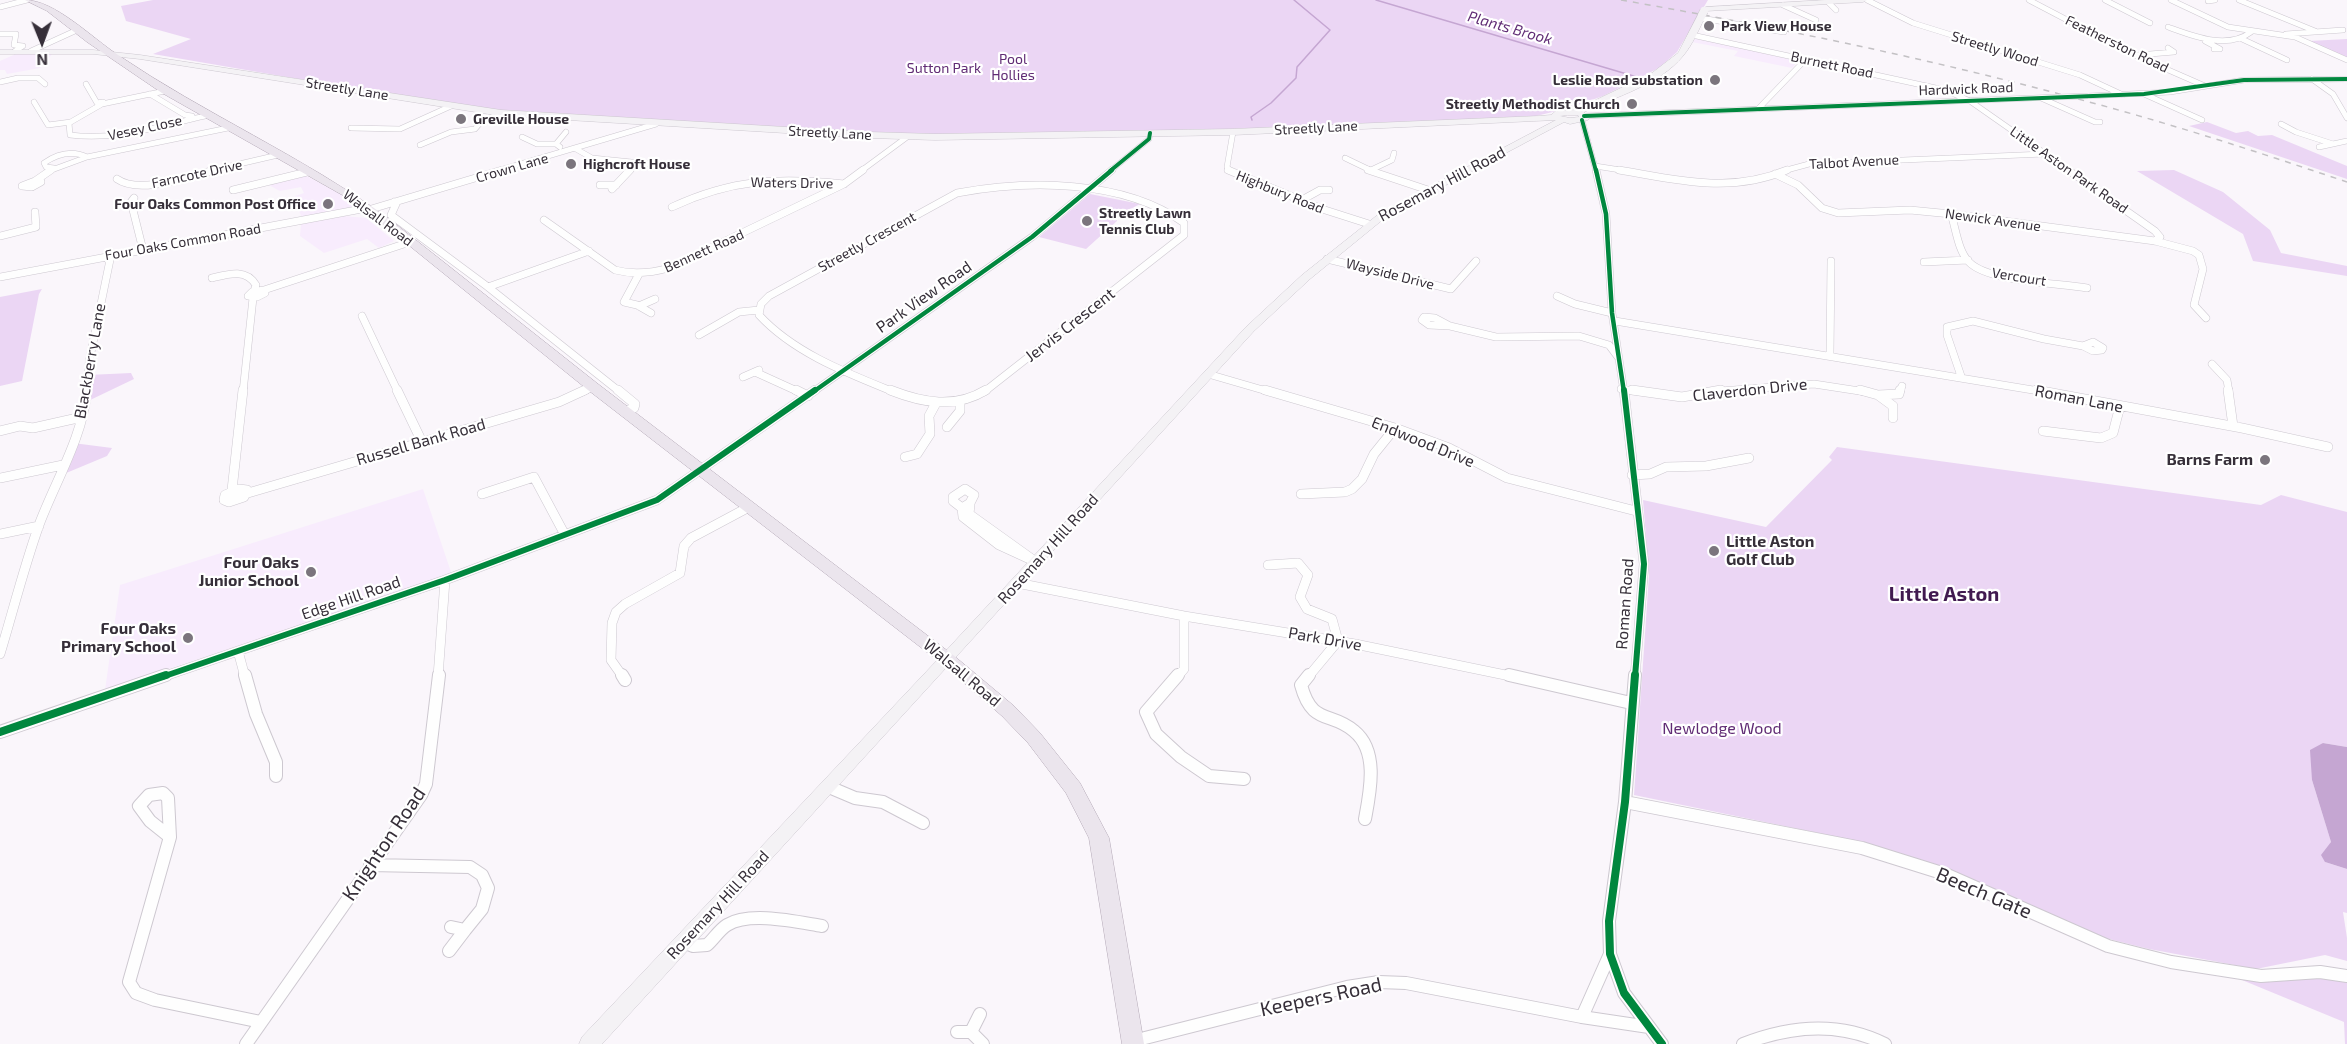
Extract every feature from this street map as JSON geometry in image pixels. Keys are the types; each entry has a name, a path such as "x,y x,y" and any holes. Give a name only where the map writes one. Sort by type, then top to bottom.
{"main road":[{"name":"Walsall Road","path":"30,0 50,9 77,30 115,54 159,91 201,116 228,128 348,194 701,471 947,659 1008,711 1034,738 1073,788 1099,837 1133,1043"},
{"path":"1581,116 1670,64 1680,55 1710,0"},
{"path":"1703,13 1863,0"},
{"name":"Streetly Lane","path":"0,52 115,54 501,113 656,124 907,137 1233,132 1558,119 1581,116"},
{"name":"Rosemary Hill Road","path":"589,1044 1250,329 1327,259 1369,225 1558,119"}],"street":[{"path":"0,7 30,0"},
{"name":"Streetly Wood","path":"1863,0 1913,23 2080,75 2123,95"},
{"name":"Featherston Road","path":"2029,0 2134,55 2205,87"},
{"path":"2105,0 2145,22"},
{"path":"2171,0 2228,27 2306,40 2347,60"},
{"path":"2239,0 2314,31"},
{"path":"2208,1 2214,1"},
{"path":"1828,2 1836,10"},
{"path":"1783,5 1815,20"},
{"path":"1703,13 1784,32"},
{"path":"2172,27 2220,49"},
{"path":"2285,36 2293,32 2339,29"},
{"path":"31,51 77,30"},
{"path":"2242,39 2251,32"},
{"path":"0,34 16,34 14,45 23,46 15,51"},
{"name":"Burnett Road","path":"1692,35 1904,80 1945,90 1970,101"},
{"path":"2203,40 2242,39 2287,60"},
{"path":"2134,55 2174,52 2168,48"},
{"path":"1758,109 1806,59"},
{"path":"0,82 48,76"},
{"path":"41,78 45,84"},
{"path":"2312,79 2333,94 2347,118"},
{"name":"Hardwick Road","path":"1581,116 2144,94 2244,80 2347,79"},
{"path":"86,84 98,103 159,91"},
{"name":"Vesey Close","path":"159,91 102,104 71,122 70,135 94,138 201,116"},
{"path":"2144,94 2202,120"},
{"path":"2040,98 2095,122 2100,122"},
{"name":"Little Aston Park Road","path":"1970,101 2155,231 2160,237 2155,241"},
{"path":"34,102 48,125 71,122"},
{"path":"351,128 400,129 451,106"},
{"path":"469,137 480,123 501,113"},
{"name":"Roman Road","path":"1581,116 1606,214 1613,317 1644,564 1631,703 1625,802 1609,921 1610,954 1624,993 1662,1044"},
{"name":"Crown Lane","path":"367,209 656,124"},
{"path":"2281,124 2332,144"},
{"path":"2290,129 2305,125"},
{"path":"35,181 54,168 87,157 228,128"},
{"path":"420,145 451,132 476,129"},
{"path":"556,144 566,132"},
{"name":"Highbury Road","path":"1233,132 1227,167 1229,171 1300,201 1369,225"},
{"name":"Park View Road","path":"701,471 1032,237 1149,139 1150,133"},
{"path":"522,136 537,144 556,144 567,152"},
{"name":"Bennett Road","path":"544,220 615,270 639,274 669,268 844,184 907,137"},
{"path":"2319,147 2347,141"},
{"path":"576,149 592,158 667,165"},
{"path":"54,168 44,163 57,156 70,153 79,153 87,157"},
{"name":"Talbot Avenue","path":"1595,166 1707,183 1753,182 1798,165 2044,154"},
{"name":"Farncote Drive","path":"117,179 127,186 156,184 278,155"},
{"path":"1371,170 1394,155 1384,156"},
{"path":"1345,160 1359,168 1428,190"},
{"path":"600,185 614,187 624,174 641,163"},
{"path":"233,190 307,172"},
{"name":"Newick Avenue","path":"1775,174 1798,185 1822,208 1838,213 1910,210 1951,214 2155,241 2193,251 2199,255 2203,268 2194,305 2206,318"},
{"name":"Waters Drive","path":"671,207 719,188 742,183 785,180 844,184"},
{"name":"Streetly Crescent","path":"759,310 769,296 957,193 985,188 1068,186 1089,189"},
{"name":"Jervis Crescent","path":"843,371 918,400 936,403 960,402 982,394 1184,235 1184,223 1169,213 1138,201 1089,189"},
{"path":"1300,201 1320,190 1329,190"},
{"path":"134,198 131,202 143,250"},
{"name":"Walsall Road","path":"394,202 396,204 391,214 488,287 635,404 633,408 626,411"},
{"name":"Four Oaks Common Road","path":"0,277 367,209"},
{"path":"0,236 36,227 35,213"},
{"path":"1924,261 1968,260 1951,214"},
{"path":"211,279 241,272 254,279 256,285 253,295 266,293 264,290 410,242"},
{"path":"488,287 589,251"},
{"name":"Blackberry Lane","path":"0,654 39,526 82,417 86,402 89,362 111,255"},
{"name":"Wayside Drive","path":"1327,259 1451,288 1476,261"},
{"name":"Vercourt","path":"1968,260 1979,269 1997,275 2087,288"},
{"path":"1830,354 1831,261"},
{"path":"639,274 620,301 639,306 651,313"},
{"name":"Russell Bank Road","path":"253,295 232,490 244,489 248,493 559,402 593,387"},
{"name":"Roman Lane","path":"1557,296 1613,317 1961,376 2233,426 2328,447"},
{"path":"639,306 655,299"},
{"path":"699,334 739,312 759,310 762,319 778,332 843,371"},
{"path":"362,316 422,442"},
{"path":"1961,376 1947,335 1947,327 1955,324 1972,321 2044,339 2084,345"},
{"path":"1450,326 1496,337 1579,336 1609,345 1620,359"},
{"path":"2212,364 2227,380 2233,426"},
{"path":"743,377 758,370 808,396"},
{"name":"Endwood Drive","path":"1208,374 1395,428 1449,448 1507,478 1636,511"},
{"name":"Claverdon Drive","path":"1622,389 1682,397 1712,391 1814,384 1850,387 1878,395"},
{"path":"1878,395 1899,394 1902,386"},
{"path":"1878,395 1893,406 1893,418"},
{"path":"946,428 960,411 960,402"},
{"path":"905,457 920,457 930,434 929,416 936,403"},
{"path":"2043,431 2101,438 2113,433 2120,406"},
{"path":"0,431 20,426 33,428 82,417"},
{"path":"1301,494 1325,490 1345,492 1357,486 1374,454 1395,428"},
{"path":"1632,475 1650,474 1666,467 1706,466 1744,459 1748,469"},
{"path":"0,478 63,465"},
{"name":"Edge Hill Road","path":"0,732 445,580 657,500 701,471"},
{"path":"482,494 534,477 565,535"},
{"path":"966,506 969,514 1036,562"},
{"path":"625,680 611,660 612,623 616,612 625,604 680,573 684,546 691,538 749,507"},
{"path":"0,534 39,526"},
{"path":"1268,565 1298,563 1308,575 1300,597 1307,609 1332,620 1338,641 1301,685 1305,702 1319,714 1353,730 1365,747 1372,782 1365,819"},
{"name":"Knighton Road","path":"246,1044 421,795 426,784 439,671 445,580"},
{"name":"Park Drive","path":"1017,583 1482,669 1631,703"},
{"path":"1184,615 1184,669 1146,712 1156,734 1181,758 1209,776 1244,779"},
{"path":"238,651 256,714 276,762 276,776"},
{"path":"829,787 855,798 883,802 923,823"},
{"name":"Beech Gate","path":"1625,802 1862,848 1945,874 2108,946 2171,962 2261,976 2320,972 2344,975"},
{"path":"170,837 129,981 136,993 155,1000 261,1022"},
{"path":"370,865 470,867 482,875 488,888 482,909 449,951"},
{"path":"683,942 699,948 707,946 725,926 734,921 770,919 822,926"},
{"path":"451,927 465,930"},
{"path":"1582,1017 1610,954"},
{"name":"Keepers Road","path":"1133,1043 1347,987 1379,982 1406,983 1582,1017 1649,1027"},
{"path":"980,1014 964,1032 983,1044"},
{"path":"1743,1044 1776,1031 1804,1026 1831,1029 1885,1044"}],"shaded area":[{"path":"1696,38 1798,61 1792,68 1734,56 1738,51 1692,42"},
{"path":"18,53 53,53 40,68 7,74 5,70 0,70 0,61"},
{"path":"303,174 346,197 359,207 302,218 295,201 295,196 304,193 301,187 280,191 265,183"},
{"path":"344,216 366,218 394,241 379,248 367,239 324,253 300,236 301,224"},
{"name":"Four Oaks Primary School","path":"423,489 452,575 105,690 120,585"},
{"path":"2323,743 2347,747 2347,869 2325,862 2321,855 2331,842 2312,780 2310,750"}],"green space":[{"name":"Sutton Park","path":"153,0 1708,0 1677,52 1659,68 1603,96 1536,116 1324,127 935,135 504,111 351,88 153,54 191,39 126,21 121,6"},
{"path":"2347,39 2347,59 2309,41"},
{"path":"2207,122 2236,133 2248,131 2258,136 2272,135 2347,166 2347,179 2189,126"},
{"path":"2174,170 2223,192 2270,230 2281,253 2347,266 2347,276 2253,261 2243,234 2137,171"},
{"name":"Streetly Lawn Tennis Club","path":"1090,194 1140,204 1117,216 1117,221 1086,249 1039,237"},
{"path":"42,289 39,294 22,381 0,386 0,297"},
{"path":"131,373 134,379 86,402 88,375"},
{"path":"73,443 112,448 107,456 59,476"},
{"name":"Little Aston Golf Club","path":"1837,447 2261,505 2281,495 2347,512 2347,747 2323,743 2312,780 2331,842 2325,862 2347,869 2347,913 2343,912 2347,938 2347,961 2325,955 2256,969 2149,949 2101,937 1937,865 1857,841 1634,795 1649,575 1643,500 1766,527 1832,460 1829,457"},
{"path":"2347,979 2347,1044 2345,1044 2344,1022 2242,980"}],"waterway":[{"path":"1252,120 1251,117 1271,103 1296,78 1297,67 1330,30 1294,0"},
{"name":"Plants Brook","path":"1376,0 1637,77"}],"railway":[{"path":"1621,0 1851,44 2021,84 2180,128 2347,182"}],"cycle path":[{"path":"1584,116 2144,94 2244,80 2347,79"},
{"path":"1582,120 1606,214 1612,313 1620,359 1644,564 1625,802 1609,921 1610,954 1624,993 1662,1044"},
{"path":"0,732 445,580 657,500 673,491 1032,237 1149,139 1150,133"}],"place":[{"name":"Park View House","path":"1709,26"},
{"name":"Leslie Road substation","path":"1715,80"},
{"name":"Streetly Methodist Church","path":"1632,104"},
{"name":"Greville House","path":"461,119"},
{"name":"Highcroft House","path":"571,164"},
{"name":"Four Oaks Common Post Office","path":"328,204"},
{"name":"Streetly Lawn Tennis Club","path":"1087,221"},
{"name":"Barns Farm","path":"2265,460"},
{"name":"Little Aston Golf Club","path":"1714,551"},
{"name":"Four Oaks Junior School","path":"311,572"},
{"name":"Four Oaks Primary School","path":"188,638"}],"district":[{"name":"Little Aston","path":"1944,594"}],"park label":[{"name":"Pool Hollies","path":"1013,68"},
{"name":"Newlodge Wood","path":"1722,729"}]}
